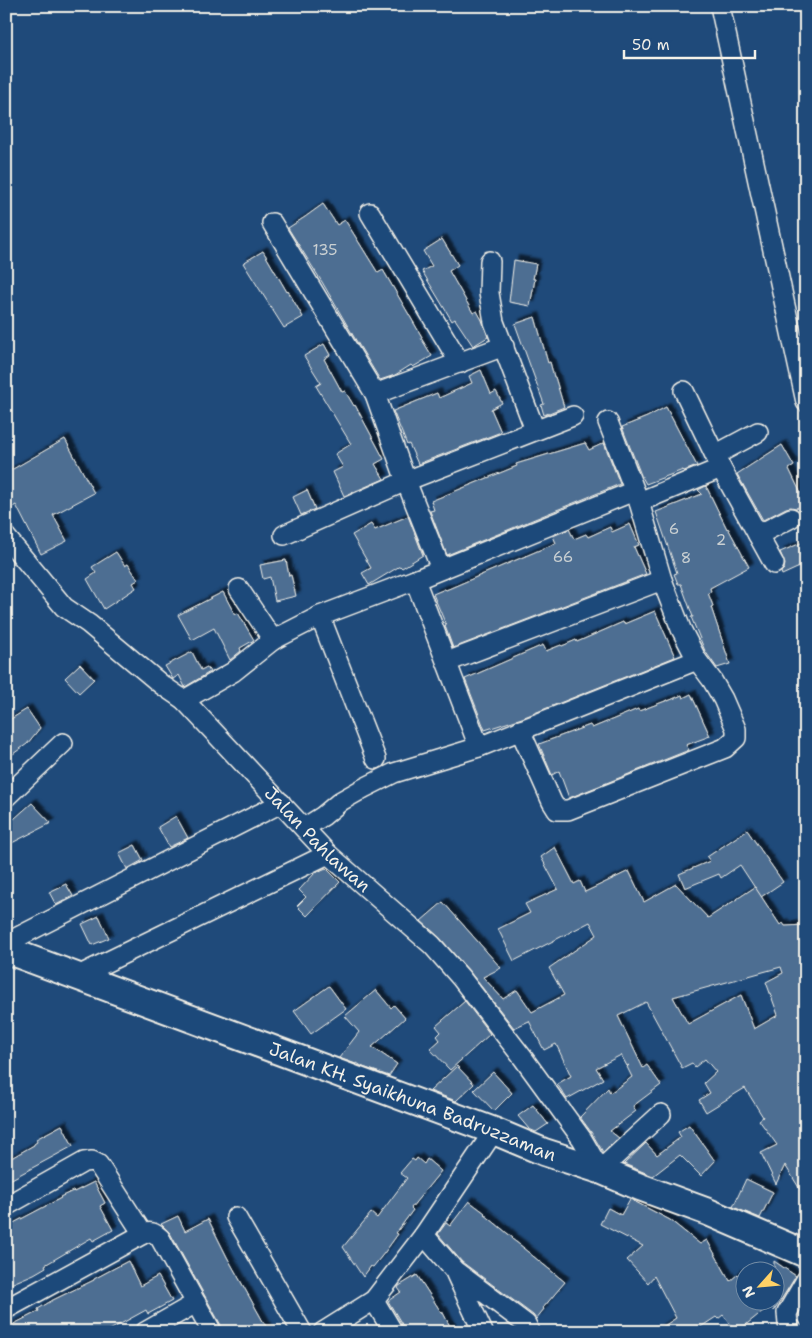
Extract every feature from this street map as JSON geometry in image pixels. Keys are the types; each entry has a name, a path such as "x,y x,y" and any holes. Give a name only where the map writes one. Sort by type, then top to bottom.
{"main road":[{"name":"Jalan KH. Syaikhuna Badruzzaman","path":"9,952 494,1131 544,1152 600,1170 708,1212 806,1254"}],"street":[{"path":"720,6 806,402"},
{"path":"370,213 460,363"},
{"path":"272,223 375,394 406,481 441,569"},
{"path":"490,261 489,293 494,322 536,430"},
{"path":"375,394 504,346"},
{"path":"684,391 718,462 774,564"},
{"path":"284,535 406,481 573,416"},
{"path":"520,730 557,810 568,810 725,748 736,738 736,729 723,699 697,660 681,629 662,580 636,496 608,422"},
{"path":"184,700 233,672 273,640 320,616 636,496 718,462 758,432"},
{"path":"758,535 791,518"},
{"name":"Jalan Pahlawan","path":"6,537 64,607 89,624 156,681 184,700 328,854 432,945 523,1058 582,1139 600,1170"},
{"path":"415,580 479,746"},
{"path":"447,662 662,580"},
{"path":"239,589 273,640"},
{"path":"320,616 376,759"},
{"path":"304,828 342,801 394,773 479,746 697,660"},
{"path":"6,797 63,743"},
{"path":"9,952 281,803"},
{"path":"76,977 328,854"},
{"path":"600,1170 661,1114"},
{"path":"324,1332 374,1300 424,1235 494,1131"},
{"path":"6,1206 84,1162 92,1161 98,1164 143,1234"},
{"path":"236,1217 302,1332"},
{"path":"6,1309 143,1234 153,1232 160,1238 212,1332"},
{"path":"424,1235 454,1270 526,1324 528,1332"},
{"path":"454,1270 483,1332"},
{"path":"794,1332 788,1324 787,1313 806,1280"},
{"path":"374,1300 392,1332"},
{"path":"145,1332 196,1303"}],"building":[{"path":"323,204 337,225 345,220 378,273 383,270 432,356 413,367 411,365 395,375 380,380 288,228"},
{"path":"442,239 458,265 449,271 473,313 477,311 488,337 473,346 455,319 452,321 422,271 432,266 423,251"},
{"path":"263,251 303,317 284,328 243,263"},
{"path":"514,260 536,264 530,306 509,302"},
{"path":"535,317 548,363 550,362 564,407 544,415 541,405 544,404 515,324"},
{"path":"324,344 330,355 324,359 342,392 345,391 355,405 384,459 375,464 384,479 344,496 333,472 343,467 335,454 351,444 316,386 321,383 304,356"},
{"path":"481,370 491,394 496,391 502,403 491,409 501,432 418,464 409,444 407,445 393,411 437,393 439,398 472,383 469,376"},
{"path":"666,407 697,466 646,484 622,427"},
{"path":"65,439 94,493 53,515 67,541 41,554 16,505 6,511 6,473"},
{"path":"585,443 589,450 604,443 620,484 447,555 430,511 434,510 431,501 517,466 516,464"},
{"path":"782,445 794,466 789,469 806,504 796,508 786,508 763,520 737,474"},
{"path":"706,486 727,529 749,567 710,588 711,592 708,593 730,664 717,668 705,651 691,617 693,617 681,584 678,584 674,574 677,573 656,512 702,494 698,490"},
{"path":"307,490 315,509 301,515 293,497"},
{"path":"408,516 423,555 402,568 400,566 369,585 362,573 371,568 352,535 371,524 375,530"},
{"path":"630,524 639,545 634,547 646,574 453,648 433,594 556,543 553,536 569,529 574,539 586,534 588,537 610,527 612,532"},
{"path":"806,541 806,564 782,575 781,572 785,564 780,552"},
{"path":"116,552 125,566 128,564 138,580 133,583 136,588 104,609 87,579 96,573 92,567"},
{"path":"286,560 296,596 275,601 270,577 263,579 260,565"},
{"path":"223,592 235,615 238,613 254,640 240,648 241,651 230,660 214,628 192,640 178,615"},
{"path":"655,611 675,657 522,718 485,730 465,679 543,645 546,651 576,640 577,642 623,622 624,624"},
{"path":"192,652 201,670 207,667 210,672 185,687 179,675 173,679 165,666"},
{"path":"80,664 94,679 79,693 65,678"},
{"path":"691,694 710,736 686,745 689,750 569,798 559,771 552,775 539,744 590,725 592,728 638,709 639,711 682,695 683,698"},
{"path":"27,709 40,728 27,744 6,759 6,722"},
{"path":"32,803 51,823 6,846 6,826"},
{"path":"176,816 188,838 169,847 158,827"},
{"path":"747,830 783,882 761,897 740,865 721,878 719,874 685,888 679,874 710,861 707,857"},
{"path":"135,845 143,860 127,869 119,853"},
{"path":"555,847 574,884 580,881 585,892 629,871 644,902 676,884 708,918 755,887 780,925 783,923 785,926 806,925 806,1199 785,1165 776,1184 761,1153 777,1145 759,1120 763,1117 745,1088 706,1112 699,1100 710,1093 704,1083 716,1072 705,1059 695,1067 692,1063 682,1068 646,1002 618,1016 643,1068 647,1065 661,1085 633,1106 636,1111 610,1131 619,1138 603,1152 580,1117 608,1088 610,1093 632,1077 627,1067 629,1065 627,1066 621,1055 596,1068 603,1079 567,1099 557,1084 571,1076 556,1044 544,1050 529,1021 514,1028 469,971 440,938 421,921 443,902 501,968 483,977 503,999 517,990 532,1012 564,995 549,968 597,935 590,922 514,961 498,929 530,913 525,904 558,889 541,857","holes":["781,967 783,973 766,982 778,1015 754,1029 741,995 688,1024 673,997"]},
{"path":"326,868 340,882 307,916 297,906 306,897 299,890 315,873"},
{"path":"66,884 73,896 56,905 49,892"},
{"path":"99,916 109,938 92,945 82,924"},
{"path":"329,986 346,1009 311,1034 294,1011"},
{"path":"376,990 391,1008 394,1005 405,1018 372,1047 397,1064 389,1076 339,1058 359,1032 345,1016"},
{"path":"465,1001 490,1034 450,1070 430,1049 440,1040 437,1036 441,1032 436,1026"},
{"path":"457,1066 474,1084 456,1101 430,1091"},
{"path":"493,1072 512,1093 494,1111 474,1090"},
{"path":"533,1105 548,1124 536,1132 529,1129 518,1116"},
{"path":"62,1125 73,1146 6,1182 6,1161 34,1145 37,1142 36,1139"},
{"path":"689,1125 715,1161 701,1176 680,1155 653,1176 624,1164 646,1143 657,1155 681,1137 678,1132"},
{"path":"417,1158 424,1164 427,1159 441,1171 411,1208 413,1210 385,1252 363,1277 343,1247 371,1213 377,1218 407,1178 400,1173 412,1159 415,1161"},
{"path":"746,1179 773,1192 760,1218 733,1207"},
{"path":"94,1182 105,1203 100,1206 113,1230 93,1241 91,1238 45,1265 46,1267 34,1274 6,1286 6,1227 60,1197"},
{"path":"630,1199 670,1220 700,1244 707,1240 730,1281 734,1278 734,1310 764,1310 737,1332 723,1315 718,1319 716,1317 693,1332 655,1332 676,1318 654,1276 648,1283 627,1260 643,1246 600,1224 608,1208 621,1215"},
{"path":"469,1201 565,1282 536,1319 462,1262 438,1234 446,1223 450,1226"},
{"path":"178,1216 185,1231 208,1219 269,1332 223,1332 170,1233 161,1224"},
{"path":"128,1261 140,1286 158,1276 172,1301 148,1314 146,1310 106,1332 6,1332 6,1328 39,1311 38,1309 53,1300"},
{"path":"784,1268 796,1276 784,1295"},
{"path":"417,1275 442,1311 453,1332 404,1332 403,1326 388,1301 401,1292 398,1288 399,1286"}]}
